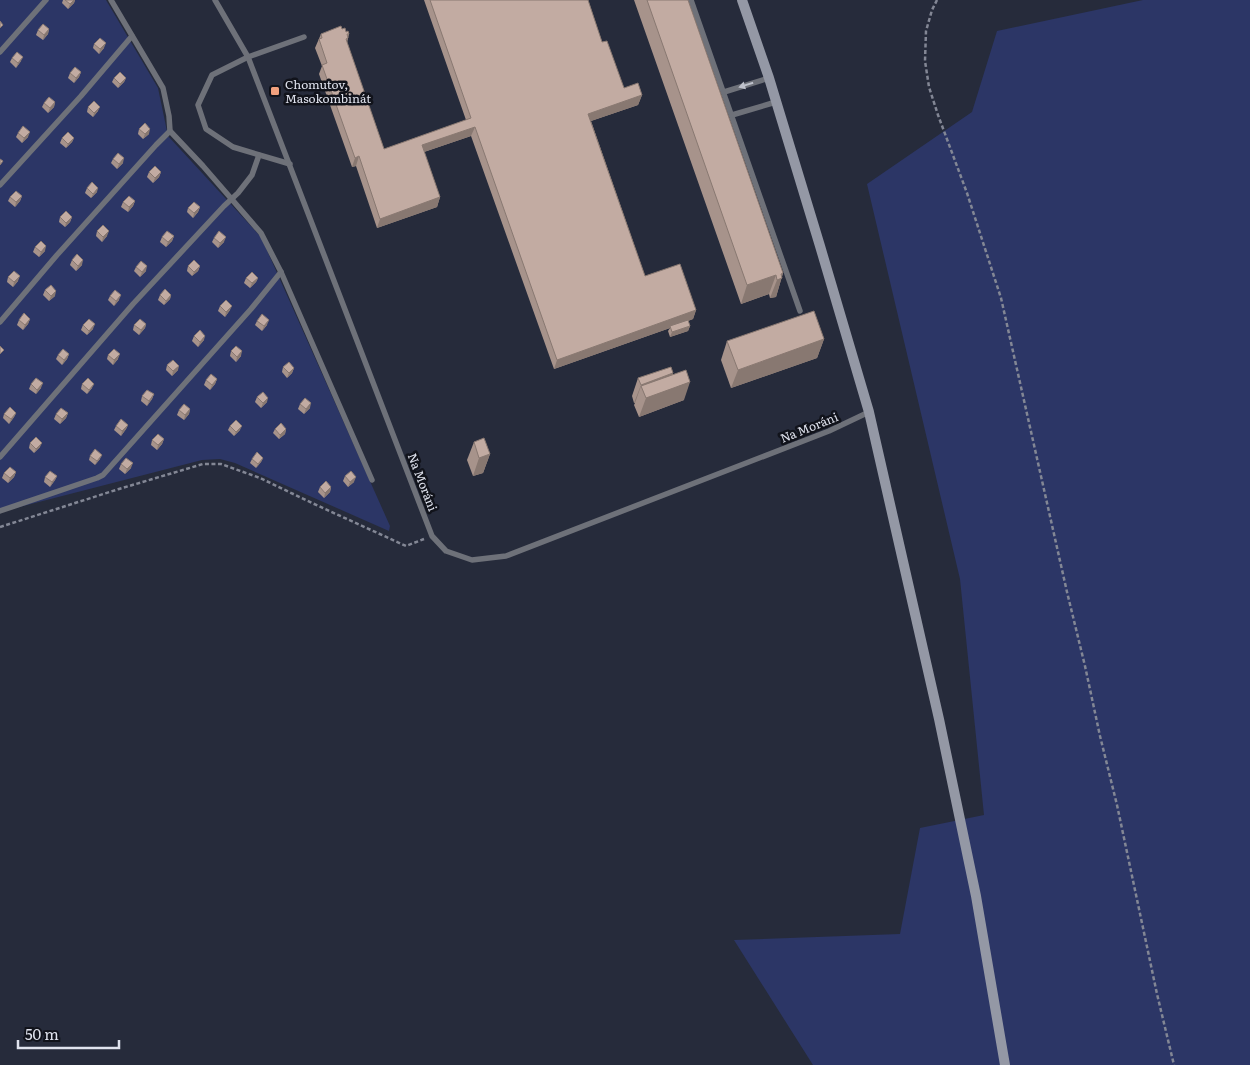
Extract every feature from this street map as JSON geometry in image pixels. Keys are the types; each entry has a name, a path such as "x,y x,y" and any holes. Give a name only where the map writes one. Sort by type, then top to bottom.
{"street":[{"path":"742,0 769,78 869,412 939,719 976,896 1005,1065"}],"lane":[{"path":"0,52 46,0"},
{"path":"111,0 163,88 170,131 261,233 281,272 372,480"},
{"name":"Na Moráni","path":"215,0 248,57 432,536 446,551 472,560 506,556 829,432 869,412"},
{"path":"691,0 800,311"},
{"path":"0,185 81,96 132,36"},
{"path":"290,164 233,147 206,129 198,105 212,75 248,57 304,37"},
{"path":"724,92 769,78"},
{"path":"732,115 776,102"},
{"path":"0,322 57,255 170,131"},
{"path":"0,457 133,304 224,206 238,194 252,175 258,154"},
{"path":"0,511 103,475 251,309 281,272"}],"path":[{"path":"937,0 926,31 925,61 929,87 967,193 1001,298 1117,805 1174,1065"},
{"path":"0,528 203,464 221,464 260,478 406,546 432,536"}],"shaded area":[{"path":"0,0 106,0 158,88 168,136 261,237 390,526 389,531 235,463 220,459 202,460 0,512"},
{"path":"1143,0 1250,0 1250,1065 813,1065 734,940 900,934 920,828 984,815 960,579 867,184 972,112 997,31"}],"building":[{"path":"65,0 74,0 70,4"},
{"path":"430,0 588,0 602,42 607,41 624,88 638,83 642,95 588,114 645,276 680,264 696,310 557,360 475,127 422,145 440,197 380,219 359,156 355,158 322,65 327,63 319,39 322,38 321,34 341,26 342,29 345,28 346,32 348,31 348,38 346,39 384,149 471,118"},
{"path":"647,0 688,0 783,273 781,274 782,278 777,280 776,275 747,285"},
{"path":"43,24 49,29 44,35 38,30"},
{"path":"100,38 106,43 100,49 94,44"},
{"path":"17,52 23,57 18,63 12,58"},
{"path":"75,67 81,72 76,78 70,73"},
{"path":"120,72 126,78 120,84 114,78"},
{"path":"49,97 55,102 50,108 44,103"},
{"path":"94,101 100,107 94,113 88,107"},
{"path":"145,123 150,129 145,134 139,129"},
{"path":"23,126 30,132 24,138 18,133"},
{"path":"68,132 74,138 68,144 62,138"},
{"path":"118,153 124,158 119,164 113,159"},
{"path":"155,166 161,172 155,178 149,172"},
{"path":"92,182 98,188 93,194 87,188"},
{"path":"16,191 22,196 16,202 10,197"},
{"path":"129,196 135,201 129,207 123,202"},
{"path":"194,202 200,207 194,213 188,208"},
{"path":"66,211 72,217 66,223 60,217"},
{"path":"103,225 109,231 103,237 97,231"},
{"path":"167,231 174,236 168,242 162,237"},
{"path":"219,231 226,237 220,243 214,238"},
{"path":"41,241 46,246 41,252 35,247"},
{"path":"77,254 83,260 78,266 72,260"},
{"path":"194,260 200,266 194,272 188,266"},
{"path":"141,261 147,266 142,272 136,267"},
{"path":"14,271 20,276 14,282 8,277"},
{"path":"252,272 258,278 252,283 246,278"},
{"path":"51,285 56,291 51,296 45,290"},
{"path":"165,289 171,295 166,301 160,295"},
{"path":"115,290 121,295 116,301 110,296"},
{"path":"226,300 232,306 226,312 220,306"},
{"path":"814,311 824,339 738,370 727,341"},
{"path":"24,313 30,319 25,325 19,320"},
{"path":"262,314 269,320 264,326 257,321"},
{"path":"89,319 95,324 89,331 83,325"},
{"path":"140,319 146,324 141,330 134,325"},
{"path":"688,320 690,326 672,332 670,326"},
{"path":"200,330 205,336 200,342 194,336"},
{"path":"0,346 4,350 0,354"},
{"path":"236,346 242,351 237,357 231,351"},
{"path":"63,349 69,354 64,360 58,355"},
{"path":"114,349 120,354 114,360 108,355"},
{"path":"173,360 179,366 173,371 167,365"},
{"path":"289,362 294,368 289,373 283,367"},
{"path":"671,367 673,373 641,385 638,378"},
{"path":"686,370 690,382 646,398 641,386"},
{"path":"211,374 217,379 212,385 206,380"},
{"path":"36,378 43,383 37,390 31,384"},
{"path":"88,378 94,384 89,390 82,384"},
{"path":"147,390 154,394 149,401 142,396"},
{"path":"263,392 268,398 263,403 257,397"},
{"path":"305,398 311,403 306,409 300,404"},
{"path":"184,404 190,409 185,415 179,410"},
{"path":"10,407 16,413 11,419 4,414"},
{"path":"61,408 68,413 62,419 56,414"},
{"path":"121,419 128,425 122,431 116,426"},
{"path":"236,420 242,426 236,432 230,426"},
{"path":"281,423 286,429 280,435 275,429"},
{"path":"158,434 164,439 158,445 152,440"},
{"path":"36,437 42,443 36,449 30,443"},
{"path":"484,438 490,454 479,458 474,442"},
{"path":"95,449 102,455 97,461 90,456"},
{"path":"257,452 263,458 258,464 252,459"},
{"path":"126,458 133,463 127,469 121,464"},
{"path":"10,467 16,472 10,478 4,473"},
{"path":"50,471 57,476 52,482 45,477"},
{"path":"351,471 356,477 350,482 345,476"},
{"path":"326,481 331,487 325,493 320,487"}],"place":[{"name":"Chomutov, Masokombinát","path":"275,91"}]}
